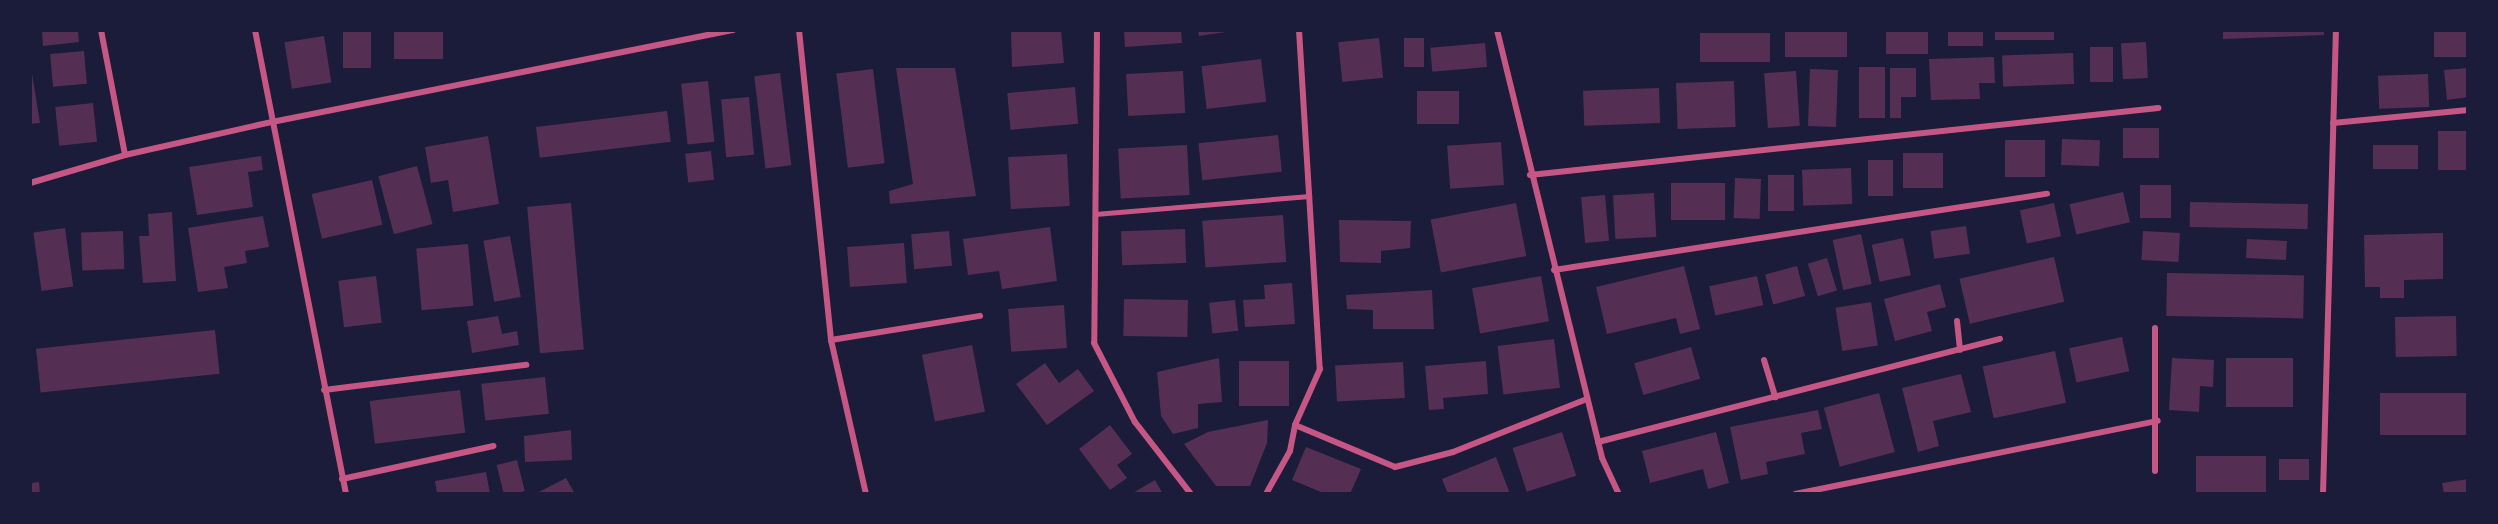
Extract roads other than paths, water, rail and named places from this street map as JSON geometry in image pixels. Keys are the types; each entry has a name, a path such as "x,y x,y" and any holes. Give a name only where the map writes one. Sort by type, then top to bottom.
{"street":[{"path":"101,30 125,155"},
{"path":"255,30 346,494"},
{"path":"30,183 125,155 272,122 734,30"},
{"path":"799,30 831,340 866,494"},
{"path":"1097,30 1094,344 1135,422 1191,494"},
{"path":"1266,494 1290,451 1295,425 1320,369 1299,30"},
{"path":"1497,30 1530,175 1598,442 1619,494"},
{"path":"2323,494 2336,30"},
{"path":"1530,175 2158,108"},
{"path":"2333,123 2468,110"},
{"path":"1554,270 2047,194"},
{"path":"831,340 980,316"},
{"path":"1957,321 1960,350"},
{"path":"2155,328 2158,421 2155,471"},
{"path":"1598,442 2000,339"},
{"path":"1764,360 1775,397"},
{"path":"324,390 526,365"},
{"path":"1295,425 1395,467 1453,452 1587,399"},
{"path":"1795,494 2158,421"},
{"path":"342,479 494,446"}],"lane":[{"path":"1095,214 1309,196"}]}
